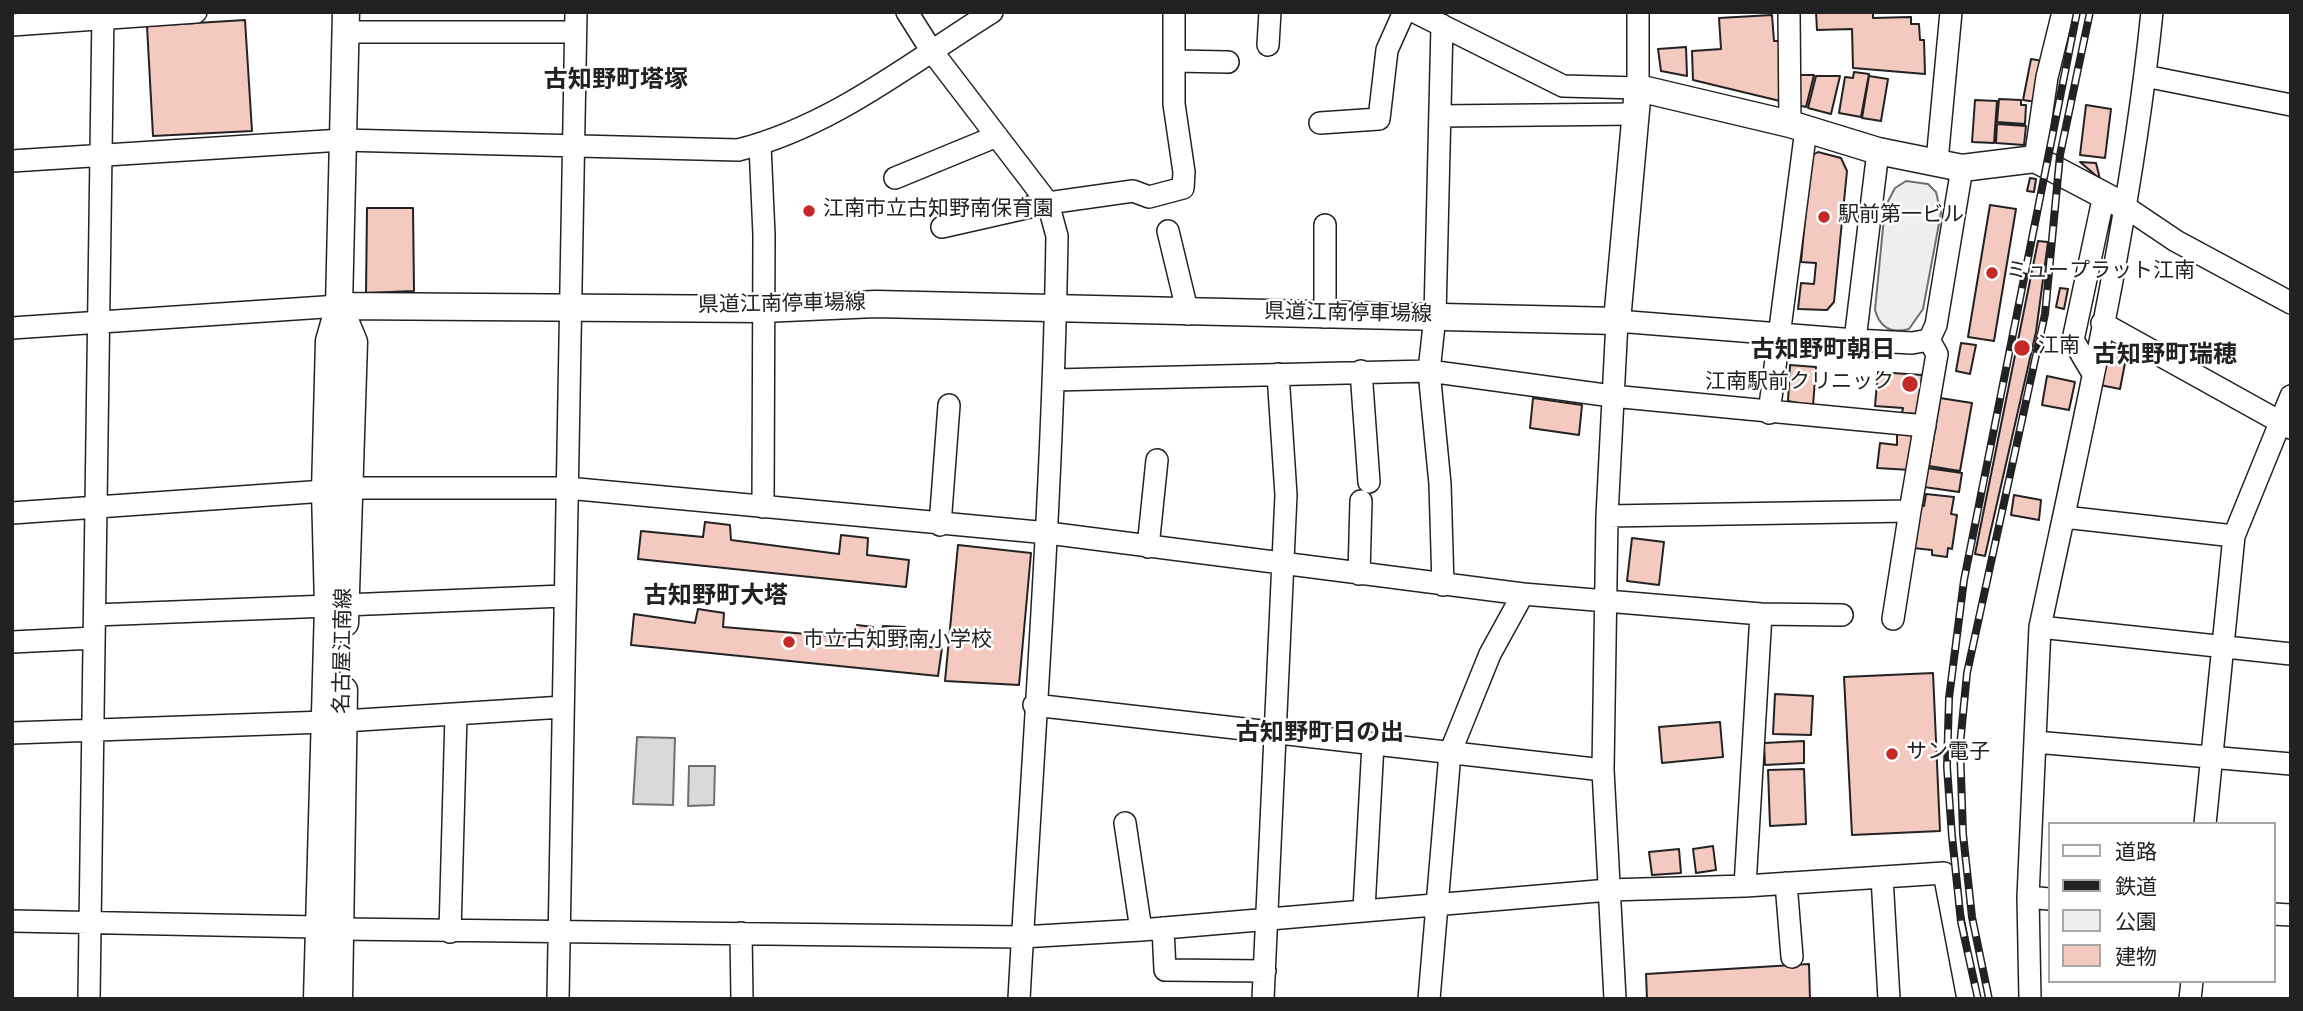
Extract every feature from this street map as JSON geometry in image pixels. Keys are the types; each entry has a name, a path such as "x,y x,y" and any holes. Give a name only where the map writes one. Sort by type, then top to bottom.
{"main road":[{"name":"名古屋江南線","path":"317,999 329,928 337,489 328,341 339,306 346,22"},
{"path":"1617,321 1637,101 1798,126 1878,150 1950,164 2035,159 2114,200"},
{"name":"県道江南停車場線","path":"339,306 763,309 876,304 1188,314 1617,321"},
{"name":"名古屋江南線","path":"329,928 339,999"}],"street":[{"path":"12,25 104,15 196,12"},
{"path":"907,12 931,50 1048,203 1058,236 1048,533 1034,705 1018,999"},
{"path":"12,161 342,140 738,150 760,145 838,112 992,12"},
{"path":"942,227 1048,203 1133,191 1149,197 1183,188 1184,172 1174,104 1174,12"},
{"path":"1268,45 1270,12"},
{"path":"1320,123 1379,119 1387,50 1404,12"},
{"path":"1415,12 1563,86 1637,101"},
{"path":"1637,101 1638,12"},
{"path":"1769,414 1781,333 1798,126 1788,12"},
{"path":"1928,340 1936,325 1950,164 1951,12"},
{"path":"2035,159 2047,77 2063,12"},
{"path":"2092,372 2073,340 2114,200 2145,76 2152,12"},
{"path":"89,999 104,15"},
{"path":"346,22 576,22 572,308 563,596 558,999"},
{"path":"1442,25 1435,316 1429,371 1440,484 1443,584"},
{"path":"1174,61 1228,62"},
{"path":"2145,76 2291,105"},
{"path":"1440,116 1637,101"},
{"path":"895,178 997,136"},
{"path":"760,145 764,235 763,507"},
{"path":"1855,340 1878,150"},
{"path":"2114,200 2176,241 2291,303"},
{"path":"2030,999 2028,897 2040,627 2102,323 2114,200"},
{"path":"1325,225 1325,317"},
{"path":"1168,231 1188,314"},
{"path":"12,328 339,306"},
{"path":"1615,999 1603,770 1607,516 1617,321 1855,340 1912,343 1928,340"},
{"path":"2102,323 2286,426"},
{"path":"1893,619 1937,354 1928,340"},
{"path":"1359,573 1365,492 1361,371"},
{"path":"1054,380 1429,371 1769,414 1925,426"},
{"path":"1264,999 1274,733 1285,566 1286,495 1278,374"},
{"path":"2205,822 2234,536 2286,426 2291,396"},
{"path":"940,525 949,405"},
{"path":"1148,547 1157,460"},
{"path":"12,513 337,489 567,488 1048,533 1285,566 1523,594 1761,614 1842,615"},
{"path":"1607,516 1910,511"},
{"path":"2064,517 2234,536"},
{"path":"1429,999 1450,753 1490,654 1523,594"},
{"path":"94,615 563,596"},
{"path":"1745,886 1761,614"},
{"path":"2040,627 2291,654"},
{"path":"12,642 94,638"},
{"path":"1034,705 1603,770"},
{"path":"12,733 334,721 563,707"},
{"path":"450,932 456,715"},
{"path":"2035,742 2291,764"},
{"path":"1364,909 1373,744"},
{"path":"1125,823 1141,930"},
{"path":"12,920 450,932 1022,937 1141,930 1609,890 1745,886 1944,873 1968,999"},
{"path":"1882,877 1889,999"},
{"path":"1786,883 1792,957"},
{"path":"2028,897 2048,899"},
{"path":"1163,928 1165,970 1265,971"},
{"path":"741,933 741,999"}],"green space":[{"path":"1906,181 1928,184 1936,192 1941,213 1923,309 1909,329 1897,331 1883,325 1875,310 1885,207 1895,188"}],"shaded area":[{"path":"637,737 675,738 673,805 633,804"},
{"path":"689,766 715,766 714,805 688,806"}],"building":[{"path":"1816,12 1873,12 1873,18 1911,17 1911,24 1919,24 1920,40 1924,40 1925,74 1853,68 1852,29 1817,30"},
{"path":"1772,15 1774,41 1780,41 1780,101 1693,80 1692,51 1721,49 1719,18"},
{"path":"245,20 252,131 153,136 147,26"},
{"path":"1686,47 1687,76 1661,71 1658,49"},
{"path":"2031,59 2043,61 2036,102 2023,100"},
{"path":"1854,72 1869,74 1861,117 1839,113 1845,77 1853,78"},
{"path":"1796,75 1814,75 1806,107 1797,105"},
{"path":"1816,76 1840,76 1831,114 1808,108"},
{"path":"1869,76 1888,79 1881,121 1862,118"},
{"path":"1999,99 2021,100 2021,105 2026,105 2025,124 1997,122"},
{"path":"1975,100 1997,101 1994,143 1972,142"},
{"path":"2086,105 2111,109 2105,158 2080,155"},
{"path":"1997,124 2026,126 2024,145 1996,143"},
{"name":"駅前第一ビル","path":"1818,152 1841,158 1847,171 1834,302 1827,310 1798,309 1801,283 1814,284 1816,263 1801,262 1811,156"},
{"path":"2080,162 2096,163 2100,179"},
{"path":"2030,178 2036,179 2034,192 2027,191"},
{"name":"ミュープラット江南","path":"1990,205 2016,209 1994,341 1968,337"},
{"path":"367,208 413,208 414,291 366,293"},
{"path":"2038,241 2048,242 2036,332 1985,556 1975,554"},
{"path":"2060,288 2068,289 2064,309 2056,307"},
{"path":"1961,343 1976,345 1970,374 1956,371"},
{"path":"2108,349 2127,353 2120,389 2100,385"},
{"path":"1790,365 1816,367 1813,406 1788,401"},
{"path":"1878,372 1922,375 1919,414 1902,413 1903,408 1875,406"},
{"path":"2047,376 2075,382 2069,410 2042,405"},
{"path":"1533,398 1582,405 1579,435 1530,428"},
{"path":"1940,398 1972,403 1960,471 1929,466"},
{"path":"1897,433 1913,434 1910,470 1877,468 1880,443 1897,445"},
{"path":"1927,468 1962,473 1959,492 1924,487"},
{"path":"1926,494 1954,497 1951,514 1957,515 1952,549 1948,548 1947,557 1932,555 1932,550 1913,548 1918,505 1924,506"},
{"path":"2014,495 2041,500 2039,520 2011,515"},
{"path":"705,522 730,525 731,540 839,554 841,535 868,538 867,555 909,560 906,587 638,559 641,531 703,537"},
{"path":"1632,538 1664,542 1659,585 1627,581"},
{"path":"958,545 1031,553 1019,685 945,681"},
{"path":"698,609 724,613 723,627 855,638 857,625 873,627 871,642 879,643 883,626 905,627 902,645 942,648 938,676 631,645 634,614 695,623"},
{"name":"サン電子","path":"1933,673 1940,831 1852,835 1844,677"},
{"path":"1775,694 1813,696 1811,735 1773,734"},
{"path":"1720,722 1723,757 1662,763 1659,727"},
{"path":"1804,741 1804,763 1765,765 1764,743"},
{"path":"1804,769 1806,824 1770,826 1768,770"},
{"path":"1713,846 1716,870 1696,873 1693,849"},
{"path":"1679,849 1681,873 1652,875 1649,852"},
{"path":"1809,964 1810,999 1647,999 1646,974"}],"railway":[{"path":"1978,999 1961,922 1952,836 1947,767 1949,698 1964,580 2077,12"},
{"path":"1989,999 1972,917 1963,834 1960,745 1967,673 2045,314 2060,155 2090,12"}],"place":[{"name":"江南市立古知野南保育園","path":"809,211"},
{"name":"駅前第一ビル","path":"1824,217"},
{"name":"ミュープラット江南","path":"1992,273"},
{"name":"江南","path":"2022,348"},
{"name":"江南駅前クリニック","path":"1910,384"},
{"name":"市立古知野南小学校","path":"789,642"},
{"name":"サン電子","path":"1892,754"}],"district":[{"name":"古知野町塔塚","path":"616,82"},
{"name":"古知野町朝日","path":"1823,352"},
{"name":"古知野町瑞穂","path":"2165,357"},
{"name":"古知野町大塔","path":"716,598"},
{"name":"古知野町日の出","path":"1320,735"}]}
